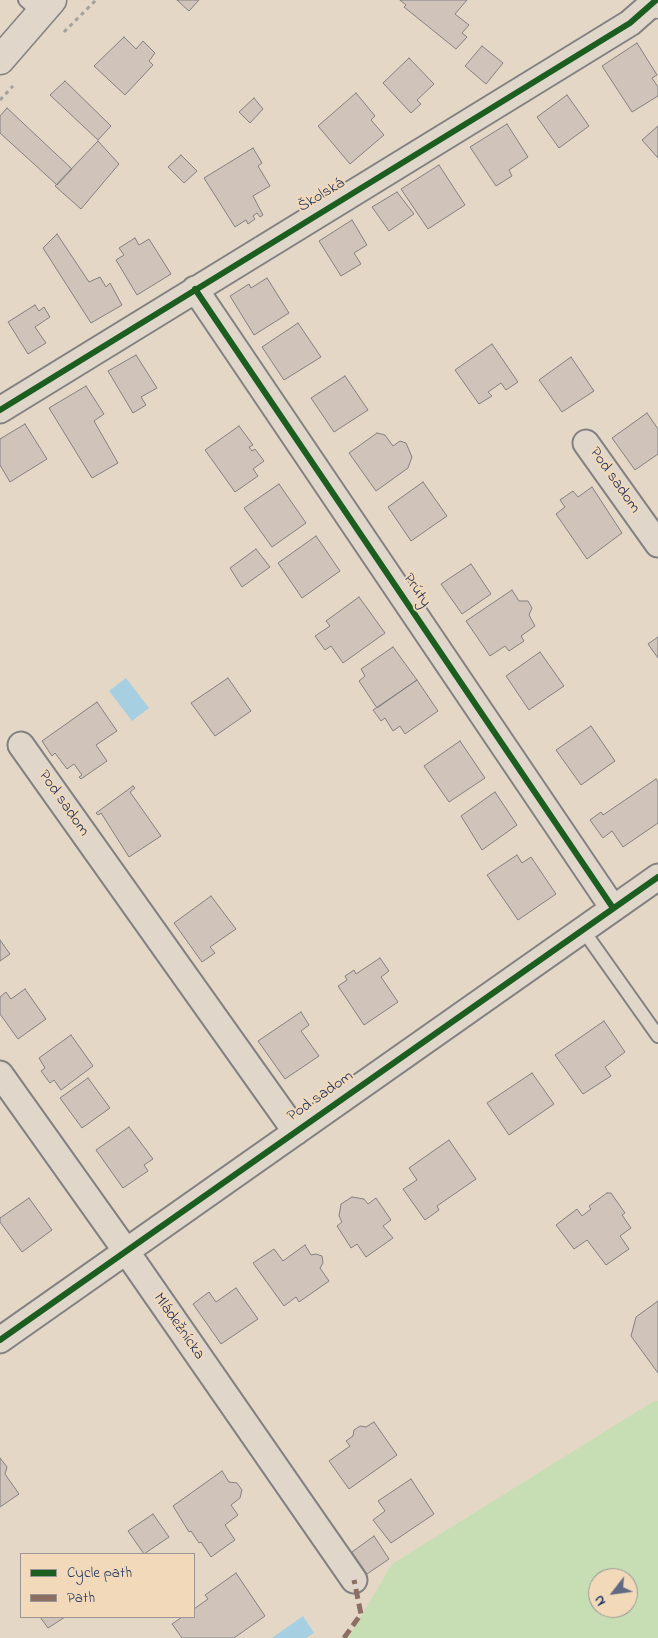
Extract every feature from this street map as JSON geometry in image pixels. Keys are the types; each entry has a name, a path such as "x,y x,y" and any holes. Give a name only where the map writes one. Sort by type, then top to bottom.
{"street":[{"name":"Školská","path":"0,410 630,23 655,2"},
{"path":"0,60 39,4"},
{"name":"Prúty","path":"195,289 614,908"},
{"name":"Pod sadom","path":"586,442 658,544"},
{"name":"Pod sadom","path":"21,745 296,1132"},
{"name":"Pod sadom","path":"0,1340 658,877"},
{"name":"Mládežnícka","path":"0,1074 126,1251 354,1580"}],"lane":[{"path":"583,930 658,1036"}],"green space":[{"path":"654,1401 658,1401 658,1638 348,1638 392,1564"}],"water":[{"path":"126,678 149,708 132,721 109,691"},
{"path":"303,1616 314,1633 306,1638 272,1638"}],"building":[{"path":"177,0 199,0 189,11"},
{"path":"400,0 467,0 455,14 469,25 462,33 467,37 456,49 404,7 406,5"},
{"path":"124,37 136,49 143,41 155,53 149,61 153,65 125,95 94,66"},
{"path":"637,43 657,75 652,78 658,87 658,96 632,112 602,66"},
{"path":"482,46 503,63 486,84 465,66"},
{"path":"409,58 434,84 417,100 421,104 411,113 383,83"},
{"path":"65,81 111,126 98,140 50,95"},
{"path":"356,93 375,116 371,120 384,135 350,164 318,126"},
{"path":"567,95 589,126 559,148 537,117"},
{"path":"254,98 263,109 250,123 239,112"},
{"path":"7,108 72,169 57,185 0,133 0,116"},
{"path":"507,124 528,157 509,170 512,176 496,186 470,147"},
{"path":"658,126 658,158 642,140"},
{"path":"98,141 119,164 81,209 55,186"},
{"path":"253,148 262,163 258,166 270,186 253,196 263,215 260,217 257,213 253,216 255,219 248,224 246,220 235,227 204,178"},
{"path":"181,155 197,171 184,183 168,167"},
{"path":"439,165 465,205 428,229 401,189"},
{"path":"397,192 414,214 389,231 372,207"},
{"path":"352,220 367,245 354,253 361,264 341,276 319,241"},
{"path":"57,234 89,282 100,277 106,287 110,283 122,305 91,323 43,248"},
{"path":"135,238 139,245 149,239 171,274 137,295 116,260 124,255 119,248"},
{"path":"267,278 289,313 254,335 230,296 249,284 251,288"},
{"path":"35,305 39,311 44,307 50,317 35,327 46,343 28,354 8,322"},
{"path":"298,323 321,357 284,380 262,347"},
{"path":"492,344 518,382 506,390 501,383 488,392 492,396 479,404 455,370"},
{"path":"136,355 157,388 141,397 146,405 133,413 108,371"},
{"path":"571,357 594,391 562,412 539,380"},
{"path":"345,376 368,410 334,432 311,398"},
{"path":"86,386 104,414 94,421 118,463 92,478 49,408"},
{"path":"647,413 658,429 658,454 635,470 612,438"},
{"path":"25,424 47,459 10,482 0,465 0,439"},
{"path":"239,426 253,445 249,447 252,451 255,449 264,461 253,469 258,476 235,492 205,450"},
{"path":"377,433 385,435 393,446 400,441 406,443 412,457 408,468 376,491 349,453"},
{"path":"423,482 447,516 411,541 388,507"},
{"path":"279,484 306,523 272,547 244,508"},
{"path":"592,487 622,533 587,559 556,514 565,507 560,500 573,491 578,497"},
{"path":"316,536 340,571 302,598 278,563"},
{"path":"256,549 270,567 242,587 230,568"},
{"path":"471,564 491,594 462,614 441,584"},
{"path":"512,590 519,601 528,601 532,608 529,615 535,626 521,636 524,641 509,651 505,646 490,656 466,621"},
{"path":"359,597 385,633 343,663 331,646 325,650 315,636 330,626 326,621"},
{"path":"658,637 658,658 648,644"},
{"path":"393,647 417,680 377,708 359,681 365,676 361,669"},
{"path":"540,652 564,686 529,710 506,676"},
{"path":"228,678 251,711 215,736 191,703"},
{"path":"417,680 438,711 405,734 400,726 393,731 385,718 381,721 373,710"},
{"path":"97,702 117,731 96,745 107,761 81,779 79,777 82,775 74,764 67,769 55,753 52,756 42,741"},
{"path":"591,726 615,761 581,785 556,750"},
{"path":"460,741 485,778 449,802 424,766"},
{"path":"656,779 658,782 658,823 623,847 612,831 603,838 590,820 601,812 603,815"},
{"path":"133,786 135,788 130,792 161,836 129,857 101,813 98,815 96,813"},
{"path":"495,792 517,825 482,850 461,816"},
{"path":"517,855 522,863 531,857 556,894 518,920 487,875"},
{"path":"211,896 236,929 210,947 215,953 202,962 174,923"},
{"path":"0,940 10,954 0,961"},
{"path":"380,958 389,971 381,977 398,1002 364,1025 338,986 347,980 345,976 354,970 356,974"},
{"path":"25,989 46,1019 18,1039 0,1014 0,997 6,992 11,999"},
{"path":"301,1012 309,1025 301,1031 319,1056 285,1079 258,1041"},
{"path":"604,1021 625,1052 605,1067 611,1076 583,1094 555,1055"},
{"path":"71,1035 93,1066 61,1090 54,1080 50,1083 41,1071 45,1068 39,1058"},
{"path":"532,1073 554,1104 509,1135 487,1103"},
{"path":"88,1078 110,1108 82,1128 60,1098"},
{"path":"129,1127 153,1159 144,1165 148,1171 123,1188 96,1150"},
{"path":"449,1140 476,1179 437,1206 439,1210 425,1220 403,1189 417,1180 409,1168"},
{"path":"607,1193 611,1193 625,1213 622,1215 631,1228 620,1236 629,1249 606,1265 587,1240 574,1249 556,1225 577,1209 582,1216 591,1209 589,1206"},
{"path":"352,1197 364,1199 368,1204 376,1198 391,1220 383,1226 393,1238 366,1257 357,1244 351,1248 337,1226 342,1222 339,1216 341,1204"},
{"path":"29,1198 52,1230 22,1252 0,1222 0,1218"},
{"path":"305,1245 311,1255 322,1256 323,1263 320,1268 329,1281 299,1302 296,1297 284,1306 253,1263 274,1249 283,1261"},
{"path":"236,1288 258,1319 221,1344 193,1304 209,1292 216,1302"},
{"path":"658,1301 658,1373 631,1336 636,1317"},
{"path":"374,1422 397,1455 349,1489 329,1461 350,1446 346,1441 353,1436 354,1430 360,1426 366,1427"},
{"path":"0,1458 7,1467 5,1474 19,1494 0,1507"},
{"path":"222,1471 229,1482 237,1483 242,1490 240,1498 231,1505 238,1515 225,1525 235,1540 211,1557 201,1542 199,1543 191,1531 189,1532 173,1506"},
{"path":"411,1479 434,1514 391,1543 373,1520 385,1511 378,1501"},
{"path":"153,1514 169,1537 143,1553 128,1531"},
{"path":"374,1536 389,1559 367,1574 352,1552"},
{"path":"236,1573 265,1616 234,1638 182,1638 172,1624 181,1618 195,1618 195,1608 208,1599 205,1595"},
{"path":"41,1618 63,1618 48,1628"}],"marked path":[{"path":"344,1638 361,1614 354,1580"}],"cycle path":[{"path":"0,410 630,23 655,1"},
{"path":"195,289 613,908"},
{"path":"0,1340 658,877"}]}
